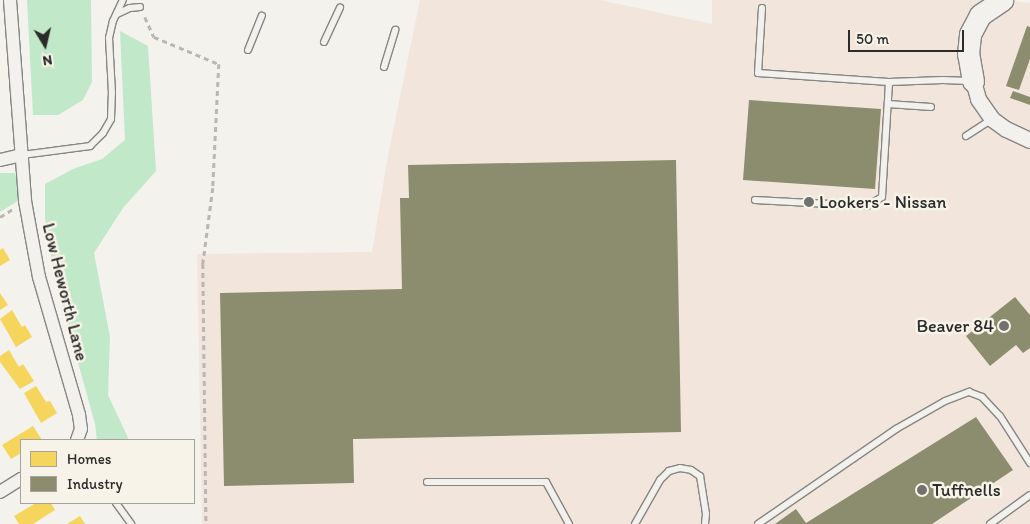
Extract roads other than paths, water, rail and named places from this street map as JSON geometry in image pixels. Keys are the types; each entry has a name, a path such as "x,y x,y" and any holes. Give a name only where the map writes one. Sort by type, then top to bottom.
{"highway":[{"path":"973,81 968,54 970,34 980,14 1002,0"}],"street":[{"name":"Low Heworth Lane","path":"10,0 25,201 39,277 79,415 81,429 77,439"},
{"path":"973,81 978,99 992,119 1006,130 1030,140"},
{"path":"0,160 22,155"},
{"path":"0,492 20,480"}],"lane":[{"path":"22,155 90,146 103,133 111,119 109,38 113,21 123,0"},
{"path":"117,14 130,8 140,7"},
{"path":"324,42 340,8"},
{"path":"762,8 758,74 889,82 973,81"},
{"path":"248,50 262,16"},
{"path":"384,67 395,30"},
{"path":"755,200 867,206 882,197 889,82"},
{"path":"888,104 931,107"},
{"path":"966,136 992,119"},
{"path":"758,524 896,429 945,401 969,392 982,397 1000,416 1030,463"},
{"path":"636,524 660,480 669,471 680,468 691,470 700,476 706,514 705,524"},
{"path":"426,482 546,482 570,524"},
{"path":"990,524 1030,495"},
{"path":"117,504 131,524"}],"place":[{"name":"Lookers - Nissan","path":"809,202"},
{"name":"Beaver 84","path":"1004,326"},
{"name":"Tuffnells","path":"922,490"}]}
